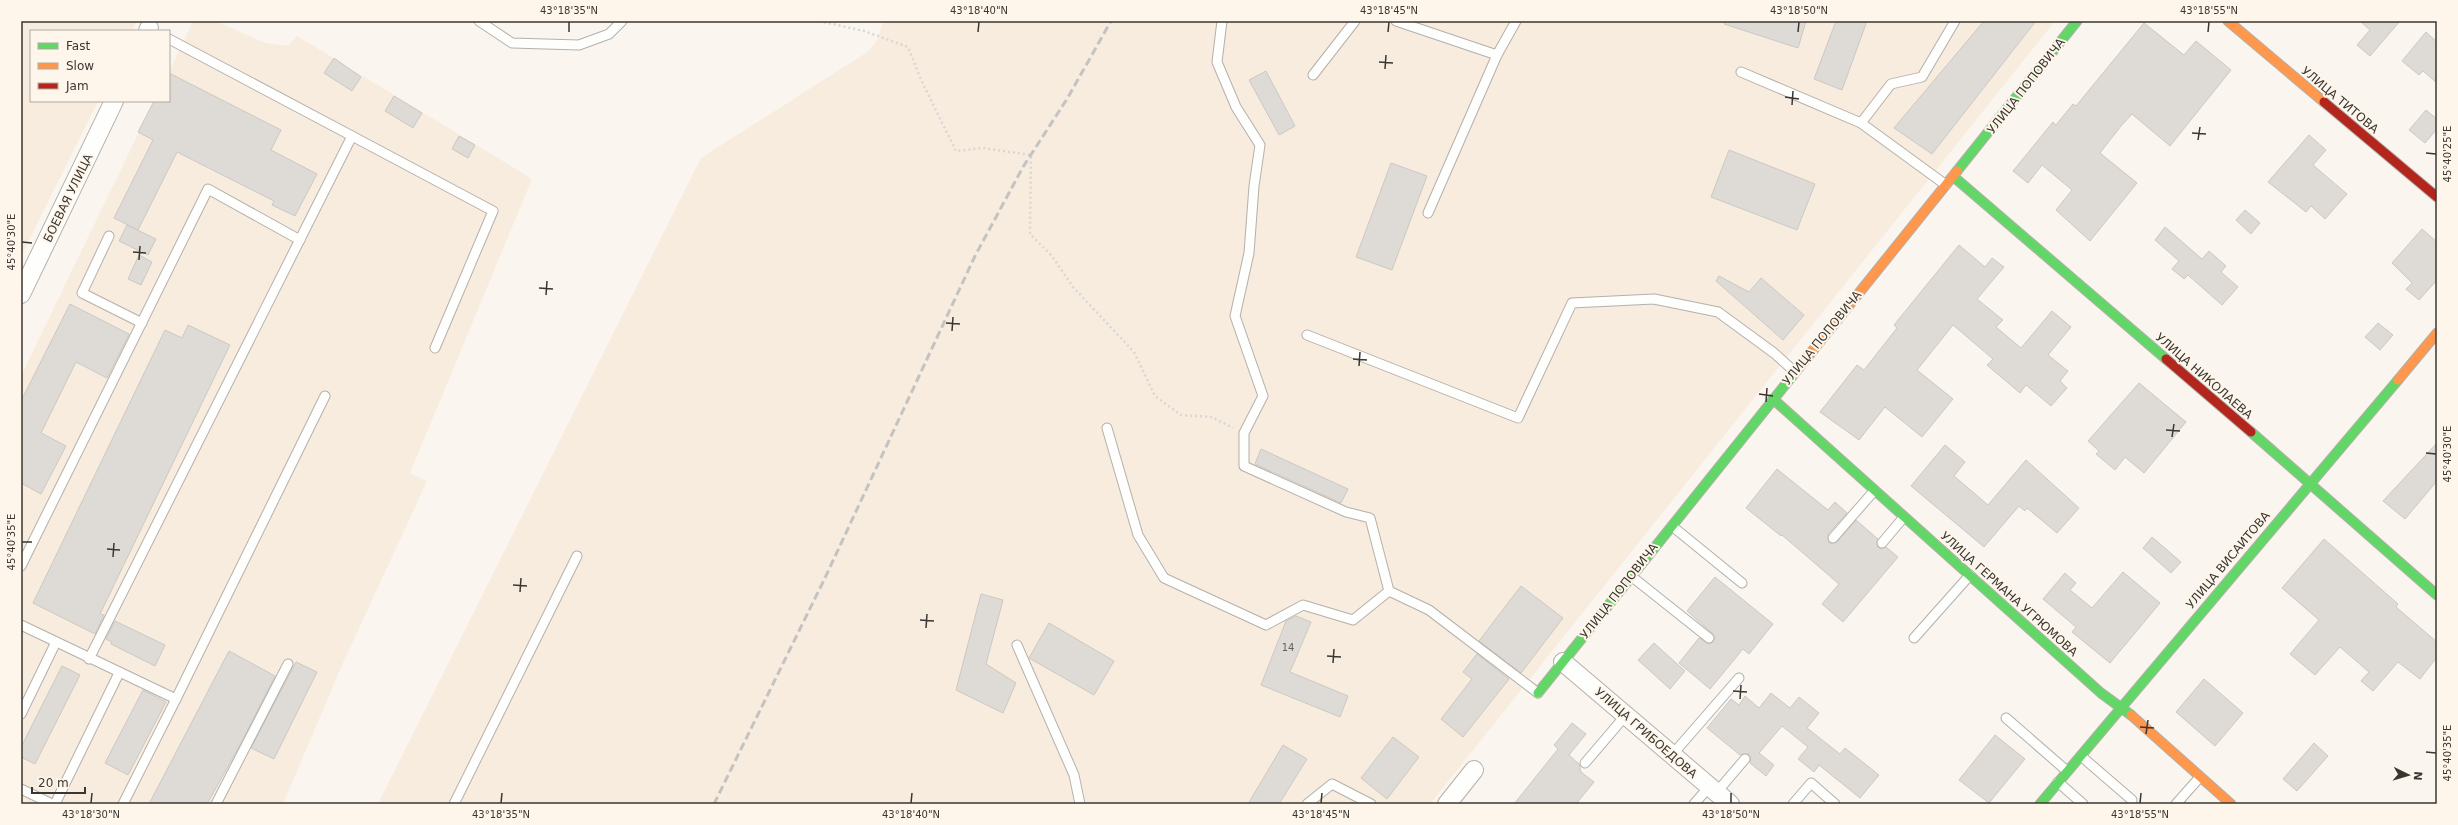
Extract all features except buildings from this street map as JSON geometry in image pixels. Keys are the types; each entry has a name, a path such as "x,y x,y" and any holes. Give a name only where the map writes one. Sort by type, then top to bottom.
{"street":[{"name":"УЛИЦА ПОПОВИЧА","path":"1538,693 1794,371 1947,186 2077,21"},
{"name":"УЛИЦА ТИТОВА","path":"2228,21 2437,197"},
{"name":"БОЕВАЯ УЛИЦА","path":"21,294 114,102"},
{"name":"УЛИЦА НИКОЛАЕВА","path":"1954,177 2310,482 2437,596"},
{"name":"УЛИЦА ВИСАИТОВА","path":"2040,804 2121,706 2437,333"},
{"name":"УЛИЦА ГЕРМАНА УГРЮМОВА","path":"1773,399 2101,693 2121,706 2231,804"},
{"name":"УЛИЦА ГРИБОЕДОВА","path":"1563,662 1718,794"},
{"path":"1447,804 1474,770"}],"lane":[{"path":"479,21 512,43 579,45 609,34 622,21"},
{"path":"1222,21 1217,62 1236,107 1260,145 1254,186 1249,253 1235,316 1263,396 1244,434 1244,466 1346,512 1370,518 1389,591"},
{"path":"1313,75 1355,21"},
{"path":"1396,21 1496,55"},
{"path":"1428,213 1496,55 1516,21"},
{"path":"1861,123 1891,84 1922,77 1955,21"},
{"path":"170,40 493,211 435,348"},
{"path":"1741,72 1861,123 1947,186"},
{"path":"89,659 352,136"},
{"path":"21,566 208,189 300,240"},
{"path":"109,236 82,293 142,323"},
{"path":"1307,335 1518,418 1572,303 1654,299 1718,312 1774,353 1794,371"},
{"path":"123,804 325,396"},
{"path":"1107,428 1138,535 1164,578 1266,625 1303,604 1353,620 1389,591"},
{"path":"1833,538 1874,491"},
{"path":"1882,543 1904,517"},
{"path":"1671,526 1742,583"},
{"path":"454,804 577,556"},
{"path":"1914,638 1970,575"},
{"path":"1631,576 1709,638"},
{"path":"1389,591 1429,610 1538,693"},
{"path":"21,625 89,659 176,699"},
{"path":"21,714 56,642"},
{"path":"1017,645 1074,775 1080,804"},
{"path":"216,804 288,664"},
{"path":"21,789 54,804 119,673"},
{"path":"1672,755 1739,678"},
{"path":"1585,763 1626,715"},
{"path":"2006,718 2067,771"},
{"path":"2080,756 2132,800"},
{"path":"1694,804 1718,794 1745,759"},
{"path":"2176,804 2200,777"},
{"path":"2058,782 2084,804"},
{"path":"1792,804 1810,783 1835,804"},
{"path":"1307,804 1332,784 1371,804"}],"path":[{"path":"819,21 864,31 908,47 922,82 956,151 983,148 1031,155 1030,234 1052,256 1074,287 1134,352 1154,396 1181,415 1212,417 1244,434"}],"shaded area":[{"path":"21,21 137,21 132,30 30,30 30,102 98,102 21,256"},
{"path":"193,21 216,21 265,43 288,46 297,36 532,179 410,473 427,481 342,665 283,804 21,804 21,376 154,102 170,102 170,70"},
{"path":"883,21 2055,21 1430,804 378,804 701,158 869,51 878,39"}],"railway":[{"path":"714,804 824,580 975,256 1023,167 1067,99 1111,21"}],"traffic: fast":[{"path":"1957,171 2077,21"},
{"path":"1954,177 2166,359"},
{"path":"1538,693 1793,375"},
{"path":"2040,804 2398,380"},
{"path":"1773,399 2101,693 2131,715"},
{"path":"2251,432 2437,595"}],"traffic: slow":[{"path":"2228,21 2324,102"},
{"path":"1793,375 1957,171"},
{"path":"2398,380 2437,333"},
{"path":"2131,715 2231,804"}],"traffic: jam":[{"path":"2324,102 2437,197"},
{"path":"2166,359 2251,432"}]}
